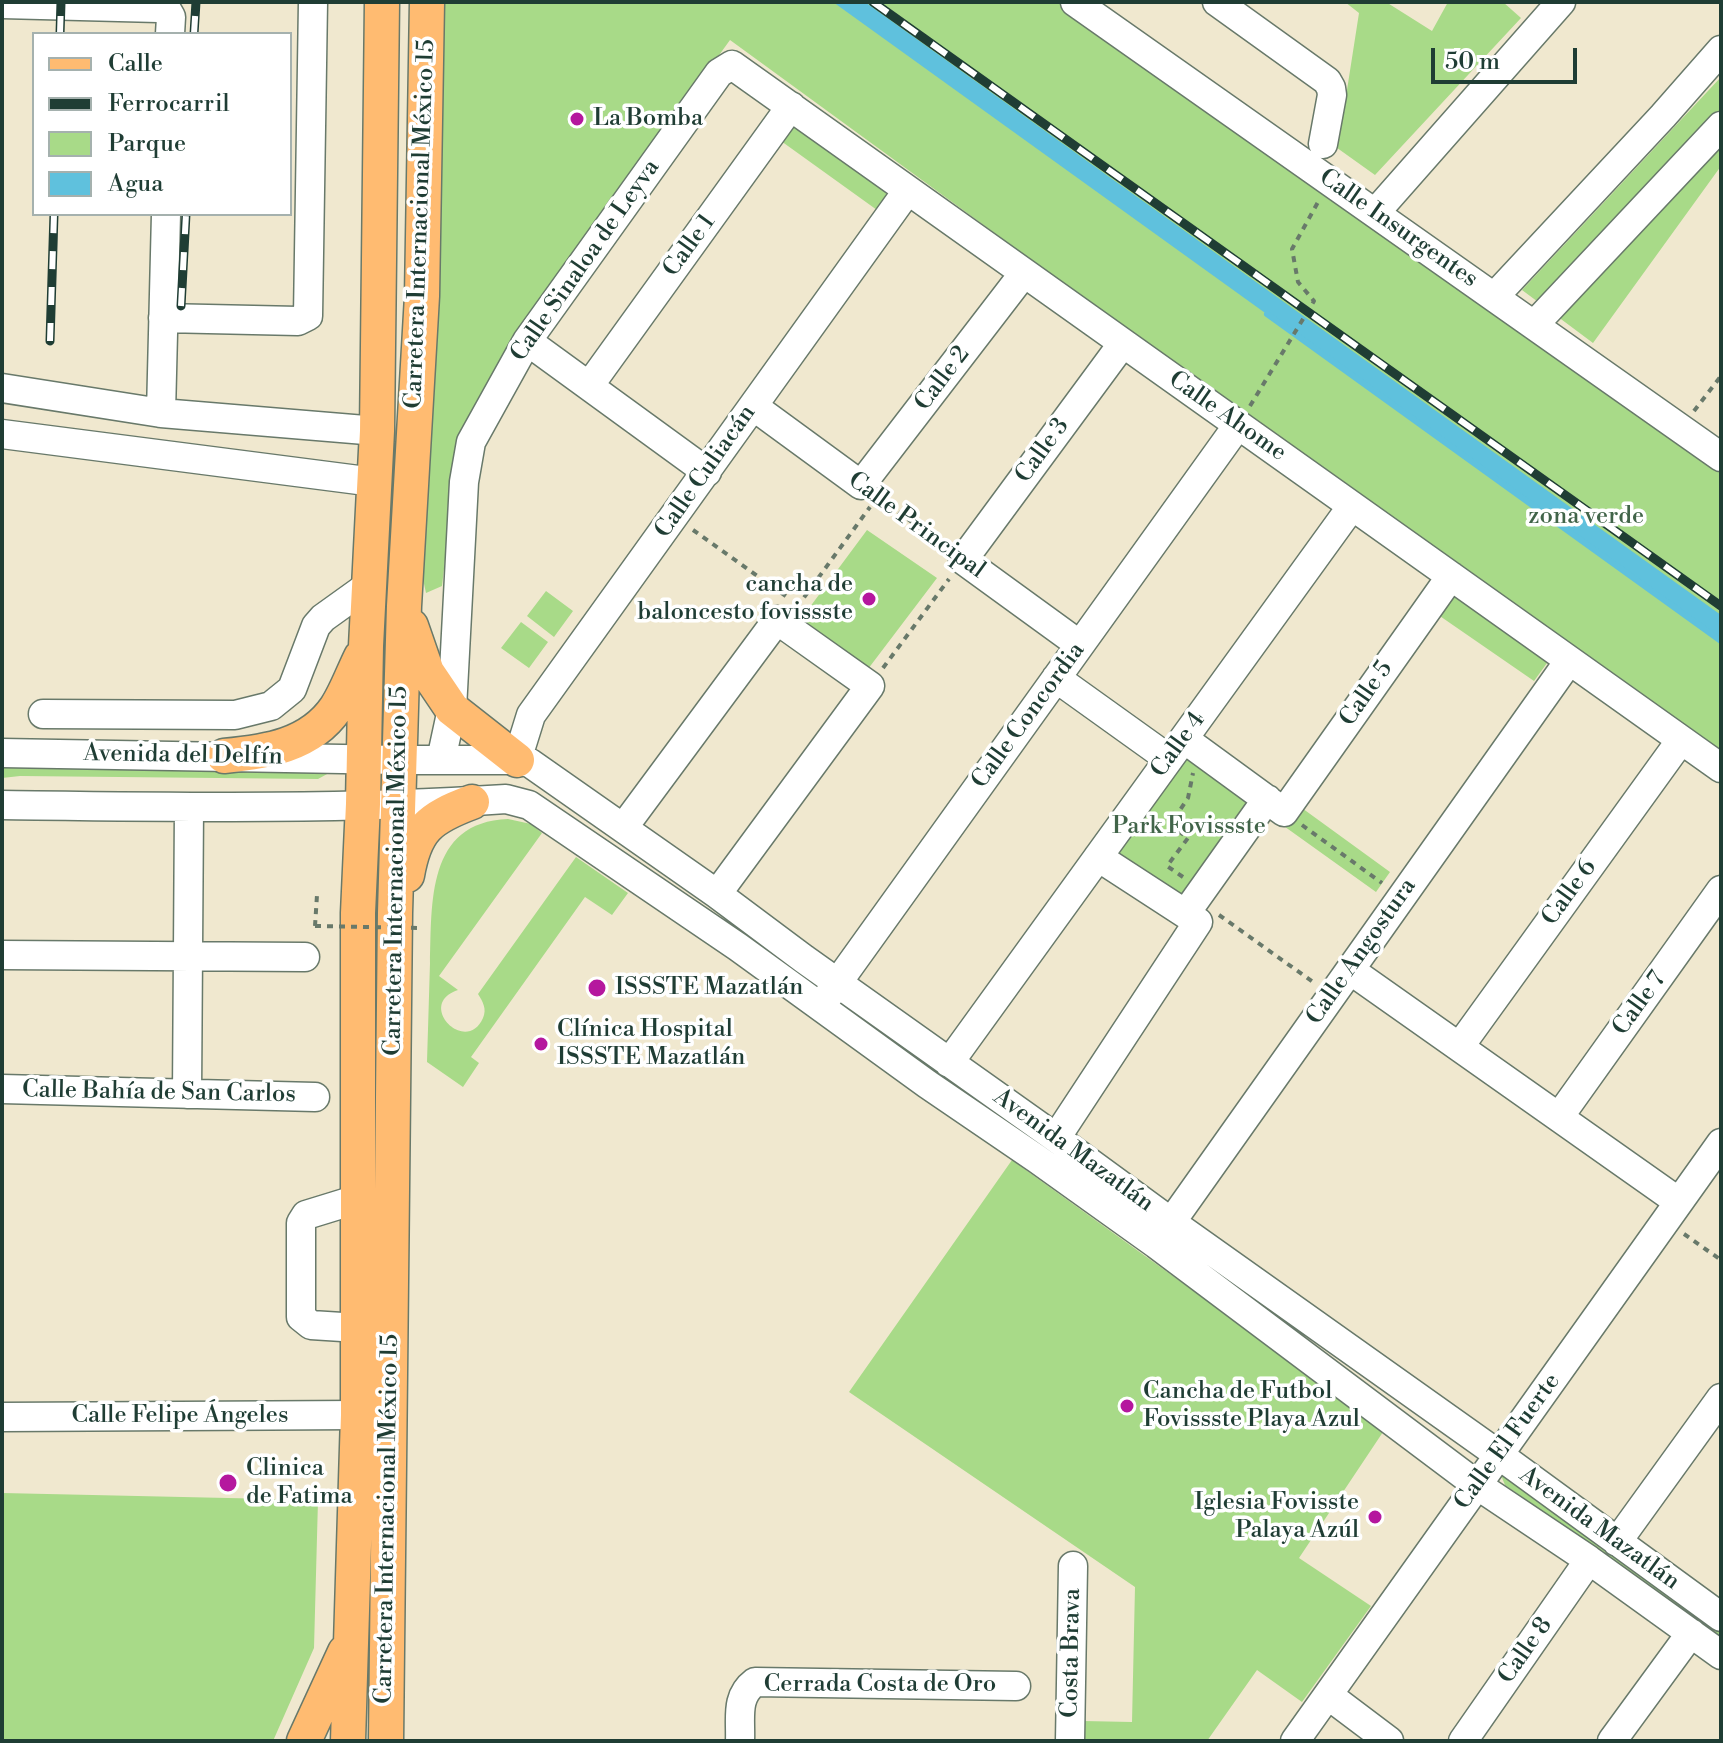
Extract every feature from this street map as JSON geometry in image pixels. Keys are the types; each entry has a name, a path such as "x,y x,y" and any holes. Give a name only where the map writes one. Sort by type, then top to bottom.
{"main road":[{"name":"Carretera Internacional México 15","path":"348,1741 358,1415 358,913 366,646 377,431 382,2"},
{"name":"Carretera Internacional México 15","path":"386,1741 407,920 399,760 404,606 422,296 427,2"},
{"path":"404,606 427,672 452,709 517,760"},
{"path":"224,756 289,745 316,730 336,708 366,646"},
{"path":"407,920 402,900 410,855 417,838 444,812 472,802"},
{"path":"304,1741 350,1640"}],"street":[{"path":"163,318 298,321 308,316 313,2"},
{"name":"Calle Insurgentes","path":"1075,2 1721,457"},
{"path":"1217,2 1327,81 1332,95 1323,144"},
{"path":"2,4 158,8 167,10 171,17 170,32"},
{"path":"1375,213 1543,8"},
{"path":"1494,297 1721,50"},
{"name":"Calle Ahome","path":"732,65 1721,768"},
{"name":"Calle Sinaloa de Leyva","path":"441,760 452,709 464,482 471,442 527,341 719,73 732,65"},
{"name":"Calle 1","path":"589,386 791,106"},
{"path":"1534,325 1721,126"},
{"name":"Calle Culiacán","path":"517,760 531,715 908,190"},
{"path":"161,413 166,216"},
{"name":"Calle 2","path":"869,491 1024,273"},
{"path":"527,341 707,472"},
{"name":"Calle 3","path":"963,560 1123,343"},
{"path":"2,388 161,413 377,431"},
{"name":"Calle Principal","path":"753,406 869,491"},
{"name":"Calle Concordia","path":"820,1007 1238,425"},
{"path":"2,434 374,482"},
{"name":"Calle 4","path":"949,1063 1098,857 1186,751 1352,506"},
{"name":"Calle Principal","path":"963,560 1080,645"},
{"name":"Calle 5","path":"1193,911 1451,576"},
{"path":"43,714 235,715 271,706 292,689 316,626 369,585"},
{"path":"623,828 787,617 870,686 717,894"},
{"name":"Calle Angostura","path":"1164,1233 1569,661"},
{"path":"1056,678 1275,805"},
{"name":"Calle 6","path":"1460,1046 1681,740"},
{"name":"Avenida del Delfín","path":"2,753 363,760"},
{"path":"363,760 399,760"},
{"name":"Avenida Mazatlán","path":"399,760 517,760 530,763 1056,1138 1164,1233 1477,1485 1589,1560 1721,1655"},
{"name":"Avenida Mazatlán","path":"399,803 506,799 529,805 738,947 927,1084 1037,1159 1164,1233 1499,1455 1720,1613"},
{"path":"363,804 399,803"},
{"name":"Avenida del Delfín","path":"2,805 189,807 363,804"},
{"path":"187,1094 189,807"},
{"path":"1056,1138 1193,911 1098,857"},
{"name":"Calle 7","path":"1559,1117 1721,890"},
{"path":"2,955 305,957"},
{"path":"1350,970 1559,1117 1672,1212"},
{"name":"Calle Bahía de San Carlos","path":"2,1089 315,1097"},
{"name":"Calle El Fuerte","path":"1295,1741 1721,1143"},
{"path":"358,1199 306,1215 301,1223 301,1317 311,1325 358,1328"},
{"path":"1617,1542 1721,1398"},
{"name":"Calle Felipe Ángeles","path":"2,1417 358,1415"},
{"name":"Calle 8","path":"1463,1741 1589,1560"},
{"name":"Costa Brava","path":"1070,1741 1073,1566"},
{"path":"1612,1741 1691,1633"},
{"name":"Cerrada Costa de Oro","path":"740,1741 741,1700 745,1690 755,1682 1016,1686"},
{"path":"1328,1695 1389,1741"}],"path":[{"path":"1238,425 1314,301 1298,282 1292,249 1331,182"},
{"path":"1681,429 1721,376"},
{"path":"675,517 787,617 869,491"},
{"name":"Calle Principal","path":"869,491 963,560"},
{"path":"870,686 963,560"},
{"path":"1186,751 1192,775 1188,798 1170,825 1188,838 1167,866 1196,887 1193,911 1332,995"},
{"path":"1275,805 1401,897"},
{"path":"317,895 315,926 407,920"},
{"path":"1672,1212 1721,1260"}],"green space":[{"name":"zona verde","path":"436,2 1067,2 1721,467 1721,763 730,40 513,340 459,440 442,586 426,593 421,570"},
{"path":"1345,2 1386,2 1432,31 1448,2 1503,2 1521,18 1375,175 1333,145 1342,122 1359,13"},
{"path":"1721,77 1721,166 1593,343 1522,290"},
{"path":"798,117 895,186 877,210 781,141"},
{"path":"867,530 937,578 868,669 801,619"},
{"path":"1456,582 1555,652 1534,681 1434,612"},
{"path":"546,591 573,611 554,637 527,616"},
{"path":"521,622 548,642 529,668 501,648"},
{"name":"Park Fovissste","path":"1191,746 1266,796 1185,909 1112,857"},
{"path":"2,759 321,767 329,773 318,779 2,778"},
{"path":"1295,803 1390,872 1376,892 1281,824"},
{"path":"508,819 531,824 542,833 439,976 458,990 446,997 441,1006 448,1024 456,1030 466,1032 475,1028 483,1018 483,1003 478,994 576,857 628,893 612,915 585,897 471,1057 479,1063 463,1087 427,1062 434,892 448,850 462,834 481,824"},
{"name":"Cancha de Futbol Fovissste Playa Azul","path":"1012,1160 1385,1429 1299,1558 1371,1606 1302,1702 1257,1670 1207,1741 1082,1741 1083,1721 1132,1722 1135,1587 849,1392"},
{"path":"1500,1473 1721,1624 1721,1638 1505,1485"},
{"path":"2,1493 318,1500 314,1648 273,1741 2,1741"}],"water":[{"path":"833,2 865,2 1721,615 1721,641"}],"waterway":[{"path":"1267,314 1721,641"}],"railway":[{"path":"60,32 61,2"},
{"path":"194,32 196,2"},
{"path":"873,2 1721,606"},
{"path":"50,341 54,216"},
{"path":"181,306 186,216"}],"place":[{"name":"La Bomba","path":"577,119"},
{"name":"cancha de baloncesto fovissste","path":"869,599"},
{"name":"ISSSTE Mazatlán","path":"597,988"},
{"name":"Clínica Hospital ISSSTE Mazatlán","path":"541,1044"},
{"name":"Cancha de Futbol Fovissste Playa Azul","path":"1127,1406"},
{"name":"Clinica de Fatima","path":"228,1483"},
{"name":"Iglesia Fovisste Palaya Azúl","path":"1375,1517"}]}
